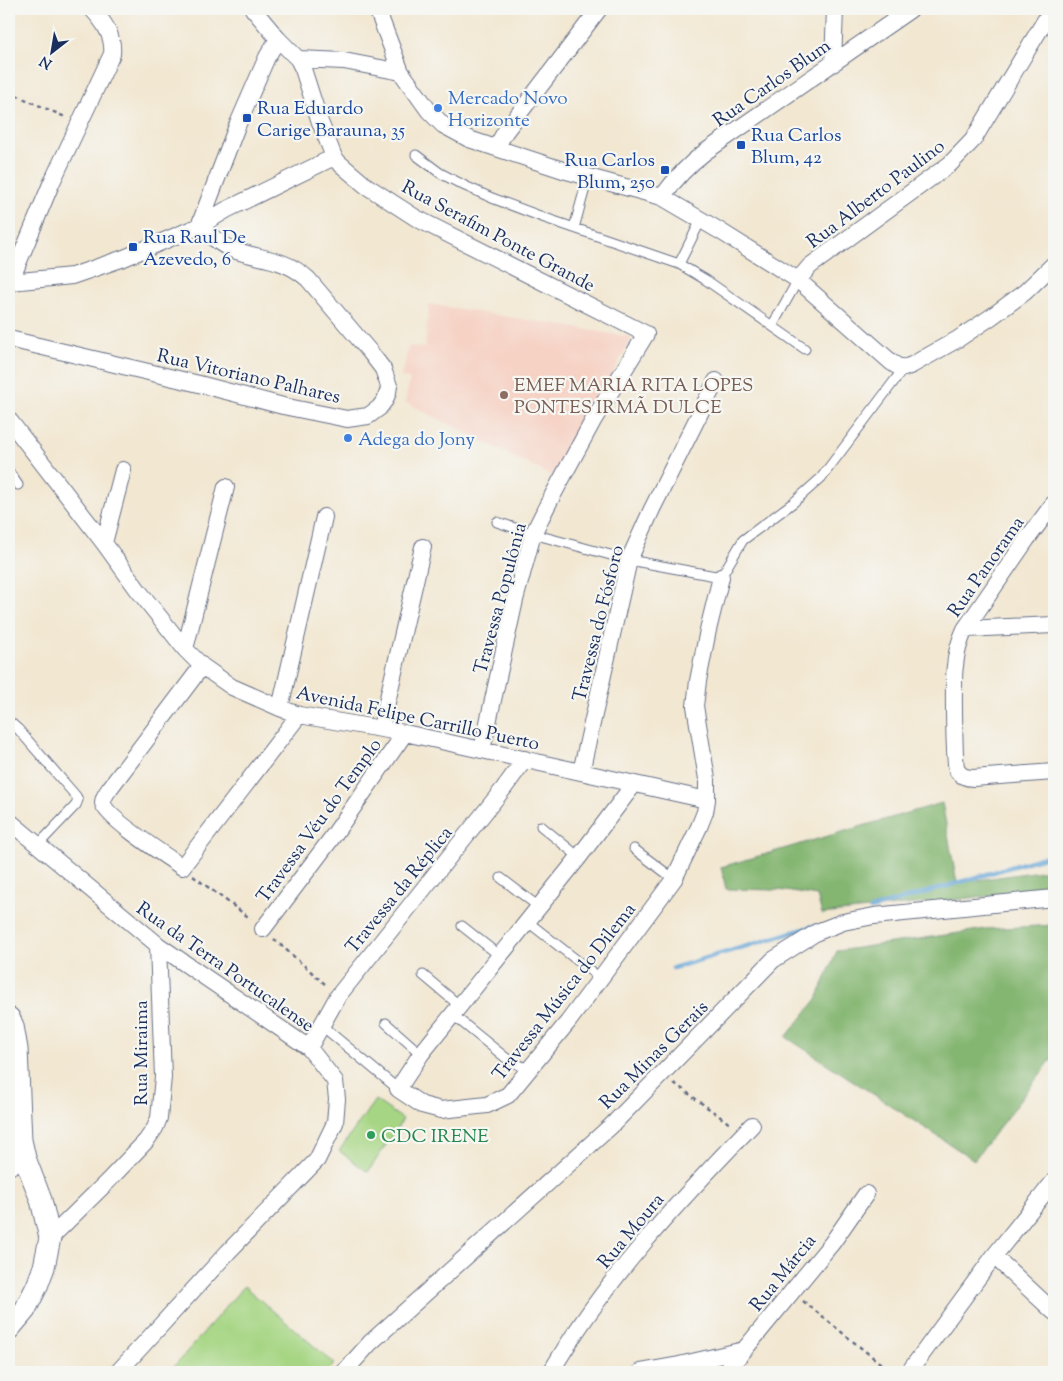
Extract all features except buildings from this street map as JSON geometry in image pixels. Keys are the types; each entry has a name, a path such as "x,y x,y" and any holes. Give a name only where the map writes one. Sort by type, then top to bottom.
{"street":[{"path":"92,9 106,27 113,45 112,54 51,184 9,283 72,276 124,258 199,226 226,210 334,157"},
{"name":"Rua Serafim Ponte Grande","path":"254,9 278,39 298,59 334,157 365,184 416,218 646,334"},
{"path":"377,9 401,72 429,111 443,125 468,139 588,177 662,197 798,280 897,366 904,368 912,366 958,339 1025,292 1054,264"},
{"path":"496,148 505,132 599,9"},
{"path":"833,64 835,9"},
{"name":"Rua Carlos Blum","path":"662,197 687,166 910,9"},
{"name":"Rua Alberto Paulino","path":"798,280 810,266 961,154 973,140 1052,9"},
{"path":"199,226 237,126 267,57 278,39"},
{"path":"298,59 344,61 401,72"},
{"name":"Rua Vitoriano Palhares","path":"9,339 283,406 347,419 368,416 379,408 385,400 389,386 383,369 308,279 299,271 281,262 229,248 199,226"},
{"name":"Travessa Populônia","path":"482,750 515,600 533,534 594,419 646,334"},
{"name":"Travessa do Fósforo","path":"581,772 629,560 652,509 716,381"},
{"name":"Avenida Felipe Carrillo Puerto","path":"11,429 104,543 138,590 185,648 202,666 232,687 299,715 381,728 707,800"},
{"path":"104,543 123,470"},
{"path":"185,648 226,486"},
{"name":"Rua Panorama","path":"1054,503 1027,538 965,629 959,644 954,667 955,760 956,769 960,774 967,778 973,778 1054,772"},
{"path":"280,708 324,517"},
{"path":"381,728 423,548"},
{"name":"Travessa Música do Dilema","path":"398,1089 422,1105 441,1110 487,1105 508,1095 601,979 674,879 699,827 707,800 707,779 695,706 704,647 720,577"},
{"path":"965,629 1054,625"},
{"path":"202,666 110,788 103,800 108,810 132,832 182,867 299,715"},
{"name":"Travessa Véu do Templo","path":"263,930 336,832 405,733"},
{"name":"Travessa da Réplica","path":"309,1048 338,996 504,788 524,759"},
{"path":"398,1089 421,1054 528,922 634,784"},
{"name":"Rua da Terra Portucalense","path":"9,821 158,945 309,1048 334,1081 337,1099 336,1123 317,1160 228,1252 118,1372"},
{"name":"Rua Minas Gerais","path":"344,1372 370,1343 611,1126 663,1075 773,960 817,932 843,922 874,916 1054,898"},
{"name":"Rua Miraima","path":"50,1238 146,1141 159,1118 163,1078 158,945"},
{"path":"9,1018 13,1026 17,1049 14,1088 21,1140 17,1163 41,1200 50,1238 44,1268 37,1286 25,1310 9,1328"},
{"name":"Rua Moura","path":"551,1372 602,1295 646,1240 748,1129"},
{"path":"908,1372 994,1256 1054,1181"},
{"name":"Rua Márcia","path":"726,1372 832,1243 866,1194"},
{"path":"994,1256 1054,1312"},
{"path":"640,1372 679,1366 744,1350"}],"lane":[{"path":"416,155 440,172 492,198 679,264 706,280 805,350"},
{"path":"574,228 588,177"},
{"path":"679,264 701,220"},
{"path":"772,326 798,280"},
{"path":"497,522 533,534 629,560 720,577 743,540 794,502 821,478 904,368"},
{"path":"9,472 18,485"},
{"path":"9,721 51,766 78,800 76,805 37,846"},
{"path":"541,826 579,857"},
{"path":"634,849 674,879"},
{"path":"501,878 539,907"},
{"path":"528,922 601,979"},
{"path":"462,926 500,956"},
{"path":"423,975 506,1058 529,1070"},
{"path":"386,1023 421,1054"},
{"path":"321,1025 398,1089"}],"path":[{"path":"9,92 80,124"},
{"path":"182,867 263,930 338,996"},
{"path":"663,1075 748,1129"},
{"path":"793,1292 891,1372"}],"shaded area":[{"name":"EMEF MARIA RITA LOPES PONTES IRMÃ DULCE","path":"429,304 632,337 556,478 405,402 410,379 401,377 409,346 425,348"}],"green space":[{"path":"942,803 957,883 1054,869 1054,889 822,914 817,896 779,890 726,889 721,867"},
{"path":"1054,925 1054,1056 974,1160 786,1037 817,999 837,951 986,929"},
{"name":"CDC IRENE","path":"375,1100 403,1119 368,1172 339,1151"},
{"path":"244,1286 335,1364 327,1372 169,1372"}],"waterway":[{"path":"871,909 1054,854"},
{"path":"673,968 814,926"}],"place":[{"name":"Mercado Novo Horizonte","path":"438,108"},
{"name":"Rua Eduardo Carige Barauna, 35","path":"247,118"},
{"name":"Rua Carlos Blum, 42","path":"741,145"},
{"name":"Rua Carlos Blum, 250","path":"665,170"},
{"name":"Rua Raul De Azevedo, 6","path":"133,247"},
{"name":"EMEF MARIA RITA LOPES PONTES IRMÃ DULCE","path":"504,395"},
{"name":"Adega do Jony","path":"348,438"},
{"name":"CDC IRENE","path":"371,1135"}]}
